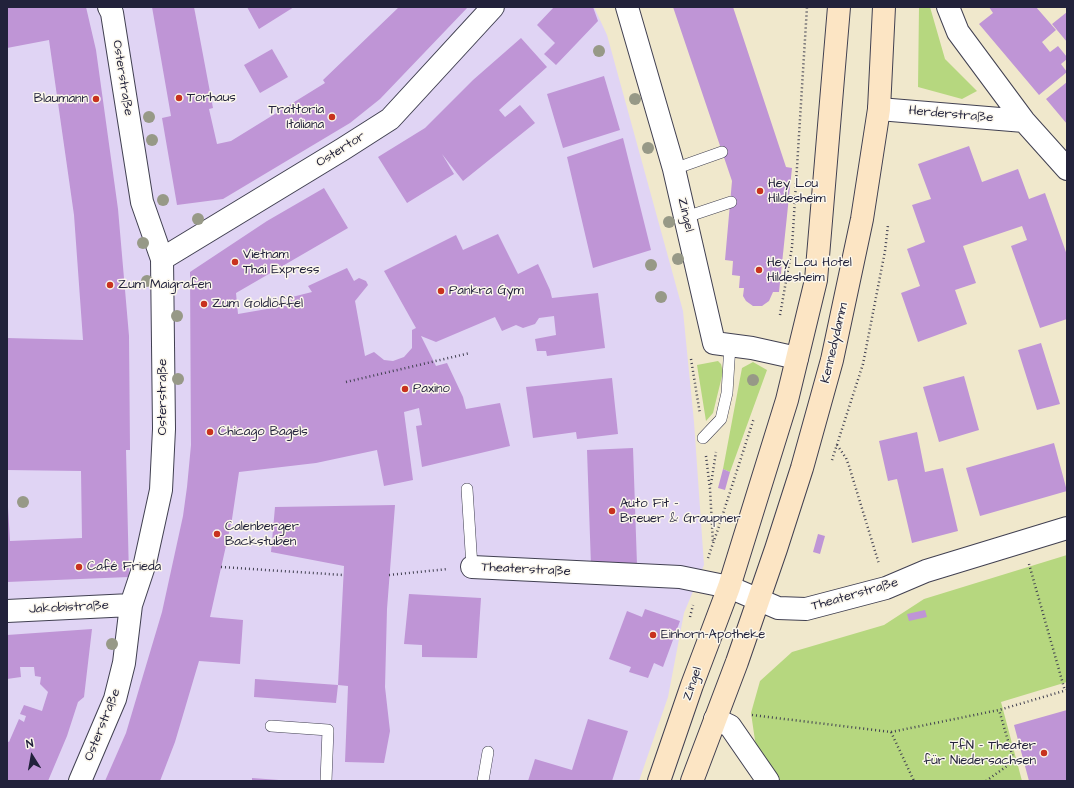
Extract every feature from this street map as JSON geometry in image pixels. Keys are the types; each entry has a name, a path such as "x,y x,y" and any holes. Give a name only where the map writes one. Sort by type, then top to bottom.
{"main road":[{"path":"729,587 787,400 816,280 839,7"},
{"name":"Kennedydamm","path":"758,601 802,468 832,360 862,219 879,109 884,7"},
{"name":"Zingel","path":"659,781 697,671 729,587"},
{"path":"692,781 733,673 758,601"}],"street":[{"name":"Osterstraße","path":"80,781 116,700 124,662 131,605 145,563 161,490 164,429 162,259 142,202 112,13 109,7"},
{"name":"Ostertor","path":"162,259 390,119 493,7"},
{"name":"Zingel","path":"627,7 674,169 714,343 752,348 797,358"},
{"name":"Herderstraße","path":"948,7 958,32 1024,121 1067,169"},
{"name":"Herderstraße","path":"879,109 1024,121"},
{"name":"Theaterstraße","path":"472,567 680,577 729,587 758,601 778,608 806,609 886,588 926,571 1067,528"},
{"name":"Jakobistraße","path":"7,611 131,605"},
{"path":"715,719 730,726 768,781"}],"lane":[{"path":"674,169 722,152"},
{"path":"686,217 731,202"},
{"path":"703,438 721,419 727,393 730,345"},
{"name":"Theaterstraße","path":"467,489 472,567"},
{"path":"271,726 328,730 326,781"},
{"path":"483,781 488,752"}],"path":[{"path":"346,382 470,353"},
{"path":"691,359 710,489 715,552"},
{"path":"837,445 847,462 886,588"},
{"path":"750,715 891,732 1000,710 1066,690 1022,542"},
{"path":"221,567 343,576"},
{"name":"Theaterstraße","path":"389,575 472,567"},
{"path":"986,781 1014,761 1000,710"},
{"path":"891,732 914,781"}],"shaded area":[{"path":"7,7 594,7 607,35 683,311 694,422 704,565 684,613 668,697 639,781 7,781"}],"green space":[{"path":"919,7 930,7 945,59 977,91 962,99 918,87"},
{"path":"718,361 721,364 723,372 713,413 706,421 697,365"},
{"path":"753,362 767,370 730,472 723,469 742,368"},
{"path":"1067,555 1067,682 1001,702 1022,781 776,781 757,754 751,713 760,681 792,652 884,625 924,599"}],"building":[{"path":"7,7 86,7 96,50 118,209 129,336 130,450 126,450 129,577 7,582 7,507 10,541 82,538 81,471 7,470 7,338 83,340 74,215 49,40 7,48"},
{"path":"152,7 194,7 213,108 209,109 217,144 231,141 325,83 323,80 399,7 468,7 380,99 350,123 223,199 177,205 162,118 171,116"},
{"path":"247,7 294,7 259,29"},
{"path":"554,7 593,7 598,21 556,65 544,54 555,43 537,25"},
{"name":"Hey Lou Hildesheim","path":"673,7 733,7 786,167 792,168 779,292 773,292 769,301 762,306 753,306 746,301 743,296 744,288 739,288 740,276 732,275 733,261 725,260 732,181"},
{"path":"989,7 1036,7 1056,30 1042,42 1050,52 1058,46 1067,57 1067,59 1061,64 1067,72 1039,95 979,24 993,13"},
{"path":"1067,12 1067,42 1052,24"},
{"path":"521,38 547,67 499,110 505,117 520,105 535,123 463,181 442,154 454,174 407,203 378,157 425,128 473,80"},
{"path":"272,49 288,77 260,93 244,65"},
{"path":"604,76 620,130 563,148 547,94"},
{"path":"1067,82 1067,124 1046,99"},
{"path":"623,138 651,250 593,268 567,157"},
{"path":"969,146 982,182 1018,169 1029,199 1045,193 1067,255 1067,319 1040,328 1011,246 1027,240 1022,226 963,246 976,283 955,290 967,324 918,342 901,293 920,286 907,249 925,242 912,205 931,199 918,164"},
{"path":"324,188 348,228 236,293 238,314 290,305 288,298 312,292 308,286 347,268 354,281 359,278 366,281 368,285 355,301 365,356 374,352 384,360 393,361 404,357 412,348 412,330 416,328 384,271 456,235 463,250 498,234 518,274 538,264 552,298 598,293 605,348 547,356 546,351 537,351 535,339 556,335 554,316 539,318 535,324 523,328 516,325 502,331 495,317 436,342 421,336 436,366 447,363 463,397 466,409 500,403 510,446 422,467 416,426 422,425 419,408 404,412 413,480 384,486 377,450 316,463 239,472 232,519 210,617 243,620 240,664 199,661 175,742 160,781 105,781 126,733 162,612 183,516 191,445 190,272 267,221"},
{"path":"1041,343 1060,404 1037,410 1018,350"},
{"path":"964,376 979,430 939,442 923,387"},
{"path":"612,378 618,434 577,439 576,432 533,438 526,387"},
{"path":"917,432 925,472 943,468 958,531 912,543 897,479 888,481 879,441"},
{"path":"1054,443 1067,491 980,516 966,468"},
{"path":"633,448 637,565 591,566 587,450"},
{"path":"723,469 730,472 725,490 718,488"},
{"path":"395,505 387,609 385,687 390,731 384,763 345,762 348,686 338,685 344,566 271,552 275,507"},
{"path":"818,534 825,536 820,554 813,552"},
{"path":"409,594 481,598 477,658 422,657 422,645 404,644"},
{"path":"645,609 680,621 663,667 654,663 648,678 629,672 631,667 609,659 627,611 642,617"},
{"path":"925,610 927,617 909,621 907,614"},
{"path":"92,629 84,697 78,702 67,736 48,781 7,781 7,741 9,742 19,719 24,722 26,716 20,714 24,705 42,711 48,692 40,684 41,677 35,676 34,667 20,667 21,677 7,679 7,635"},
{"path":"255,679 338,685 336,703 254,697"},
{"name":"TfN - Theater für Niedersachsen","path":"1067,710 1067,781 1029,781 1014,725"},
{"path":"588,719 628,731 612,781 528,781 535,759 572,770"},
{"path":"252,778 279,780 279,781 252,781"}],"place":[{"name":"Torhaus","path":"179,98"},
{"name":"Blaumann","path":"96,99"},
{"name":"Trattoria Italiana","path":"332,117"},
{"name":"Hey Lou Hildesheim","path":"760,191"},
{"name":"Vietnam Thai Express","path":"235,262"},
{"name":"Hey Lou Hotel Hildesheim","path":"759,270"},
{"name":"Zum Maigrafen","path":"110,285"},
{"name":"Pankra Gym","path":"441,291"},
{"name":"Zum Goldlöffel","path":"204,304"},
{"name":"Paxino","path":"405,389"},
{"name":"Chicago Bagels","path":"210,432"},
{"name":"Auto Fit - Breuer & Graupner","path":"612,511"},
{"name":"Calenberger Backstuben","path":"217,534"},
{"name":"Café Frieda","path":"79,567"},
{"name":"Einhorn-Apotheke","path":"653,635"},
{"name":"TfN - Theater für Niedersachsen","path":"1044,753"}]}
